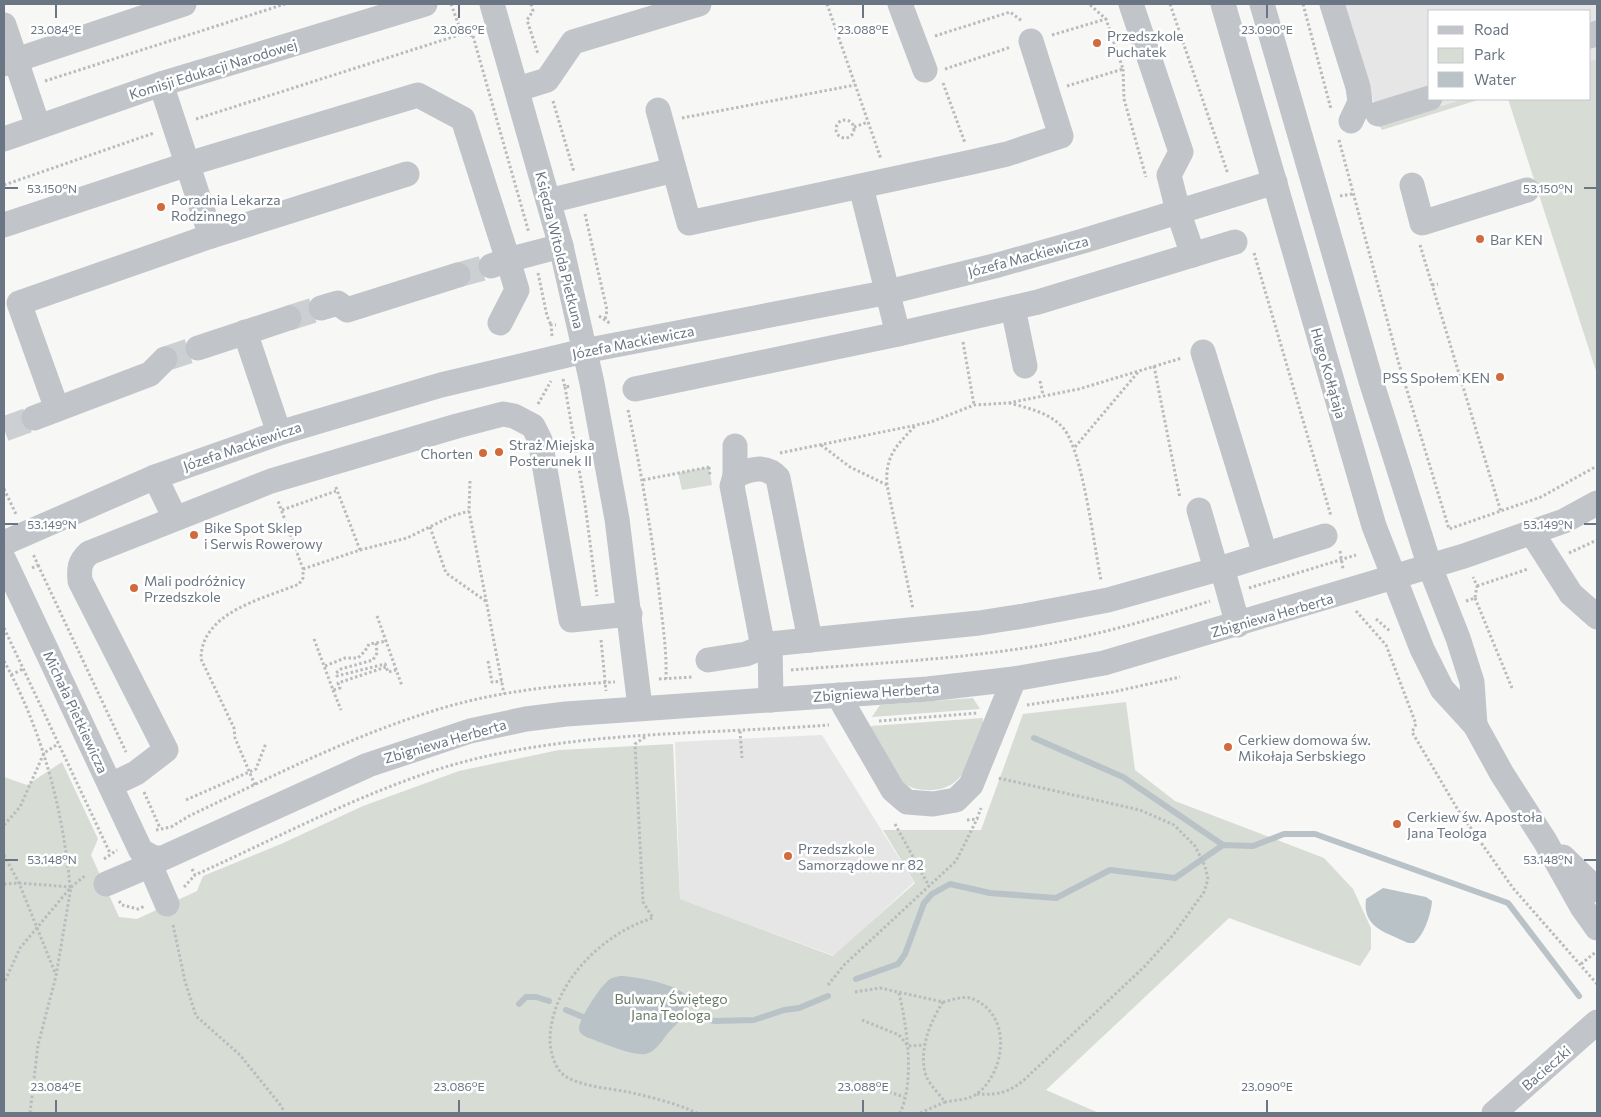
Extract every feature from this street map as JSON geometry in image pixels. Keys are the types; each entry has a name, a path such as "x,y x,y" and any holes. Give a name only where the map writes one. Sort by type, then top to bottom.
{"street":[{"path":"10,62 184,4"},
{"name":"Komisji Edukacji Narodowej","path":"4,139 161,84 425,4"},
{"name":"Księdza Witolda Pietkuna","path":"492,4 518,89 561,246 606,451 630,614 640,707"},
{"path":"518,89 547,80 573,42 699,4"},
{"path":"900,4 915,42 932,70"},
{"path":"1131,4 1180,152 1169,175 1178,212 1193,255"},
{"name":"Hugo Kołłątaja","path":"1223,4 1374,526 1422,649 1442,690 1475,725 1502,774 1545,841 1582,908 1597,928"},
{"name":"Hugo Kołłątaja","path":"1262,4 1370,381 1430,567 1458,638 1472,682 1475,725"},
{"path":"1332,4 1358,87 1360,102 1340,124"},
{"path":"4,25 10,62 25,87 38,126"},
{"path":"660,116 689,223 1008,154 1061,136 1031,40"},
{"path":"161,84 211,236"},
{"path":"4,225 188,164 418,95 464,119 500,263 517,290 500,323"},
{"path":"1378,114 1428,99"},
{"path":"549,201 674,170"},
{"path":"165,359 150,374 45,413 19,302 211,236 407,174"},
{"name":"Józefa Mackiewicza","path":"4,543 155,476 279,432 441,385 584,351 888,292 998,265 1275,182"},
{"path":"1412,185 1422,223 1527,190"},
{"path":"862,187 898,334"},
{"path":"500,263 561,246"},
{"path":"635,389 1012,308 1193,255 1244,247"},
{"path":"321,308 338,303 347,310 458,275"},
{"path":"1012,308 1025,366"},
{"path":"198,348 289,318"},
{"path":"245,332 279,432"},
{"path":"1202,352 1265,554"},
{"path":"111,785 136,773 166,750 80,581 79,569 82,560 89,553 271,481 503,414 514,416 533,426 540,440 571,620 630,614"},
{"path":"735,446 735,476 732,486 766,646 770,671 771,700"},
{"path":"735,476 762,468 773,472 778,478 810,640"},
{"path":"155,476 174,518"},
{"name":"Zbigniewa Herberta","path":"100,876 139,870 154,858 168,856 361,768 432,742 526,719 640,707 928,689 1014,679 1104,663 1430,567 1564,521 1597,503"},
{"path":"1199,510 1230,594 1238,625"},
{"path":"1532,533 1571,594 1597,617"},
{"path":"702,668 766,646 979,623 1105,600 1332,534"},
{"name":"Michała Pietkiewicza","path":"4,560 141,851 154,858"},
{"path":"838,696 893,790 906,802 933,804 956,800 971,785 1014,679"},
{"name":"Hugo Kołłątaja","path":"1545,841 1597,890"},
{"path":"154,858 154,874 170,912"},
{"name":"Bacieczki","path":"1494,1113 1597,1022"}],"path":[{"path":"25,87 285,4"},
{"path":"451,4 462,34"},
{"path":"531,4 532,11 527,20 547,80 580,193 607,310 605,320"},
{"path":"827,4 868,122 886,181"},
{"path":"1089,4 1106,19 1123,69 1124,99 1148,185"},
{"path":"1170,4 1234,194"},
{"path":"1303,4 1340,124 1399,364 1448,529 1541,497 1597,466"},
{"path":"915,42 1010,12 1023,22 1031,40"},
{"path":"972,162 932,70 1106,19"},
{"path":"4,185 176,126 462,34 473,36 535,254 547,316 551,325"},
{"path":"1048,91 1123,69"},
{"path":"660,116 855,85"},
{"path":"842,120 849,121 854,126 853,134 848,138 841,138 836,132 836,126 842,120"},
{"path":"854,126 868,122"},
{"path":"1422,223 1415,227 1501,512"},
{"path":"1244,247 1341,559 1348,592 1354,608 1386,645 1416,724 1412,732 1458,810 1513,888 1597,984"},
{"path":"1432,285 1438,284"},
{"path":"959,320 974,405"},
{"path":"762,468 771,454 930,422 974,405 1008,403 1079,388 1202,352"},
{"path":"1154,366 1183,514 1199,510"},
{"path":"1075,447 1140,370"},
{"path":"528,422 556,377"},
{"path":"565,387 585,504 605,682"},
{"path":"1008,403 1040,412 1063,428 1075,447 1105,600"},
{"path":"916,425 897,446 886,466 886,485 918,629"},
{"path":"821,444 850,467 886,485"},
{"path":"329,463 336,491 360,550"},
{"path":"643,480 709,467 735,476"},
{"path":"255,785 235,738 234,728 201,659 201,647 210,631 225,615 298,584 302,578 303,569 271,481"},
{"path":"470,481 469,511 504,694"},
{"path":"282,510 336,491"},
{"path":"303,569 360,550 406,538 452,516 469,511"},
{"path":"430,526 446,573 488,603"},
{"path":"770,671 979,654 1048,644 1144,622 1356,555"},
{"path":"38,565 160,828 171,827 189,816 336,748 427,713 504,694 605,682 637,681 702,668"},
{"path":"1474,598 1512,688"},
{"path":"377,616 402,686"},
{"path":"4,628 110,853"},
{"path":"314,639 341,710"},
{"path":"325,666 344,658 358,658 362,656 369,644 386,641"},
{"path":"376,643 377,653 373,660 341,669 336,673 337,676 384,664 388,672 396,670"},
{"path":"4,661 44,753 66,844 70,887 56,976 38,1045 30,1113"},
{"path":"488,661 492,682 502,681"},
{"path":"334,690 340,688 338,683 386,667"},
{"path":"11,675 23,669"},
{"path":"1023,707 1113,692 1180,677"},
{"path":"871,722 982,713"},
{"path":"171,827 195,875 364,797 444,768 550,746 645,736 835,724"},
{"path":"740,731 742,758"},
{"path":"645,736 635,744 643,902 653,918 621,931 598,949 570,980 559,1000 553,1021 551,1054 564,1075 576,1081 682,1106 697,1113"},
{"path":"186,800 256,769 266,743"},
{"path":"4,825 20,807 44,753 58,744"},
{"path":"920,1113 945,1102 977,1094 995,1095 1009,1092 1144,967 1174,935 1204,892 1208,879 1205,866 1196,846 1174,825 1140,810 993,776"},
{"path":"828,985 844,964 956,861 977,819"},
{"path":"895,824 929,886"},
{"path":"4,855 19,883 35,928 56,976"},
{"path":"4,884 19,883 70,887 100,876"},
{"path":"4,983 20,948 70,887"},
{"path":"170,912 172,930 196,1016 240,1054 282,1107 284,1113"},
{"path":"1581,964 1597,951"},
{"path":"855,992 873,988 943,1002 960,998 972,998 988,1009 1000,1033 999,1060 990,1079 977,1094"},
{"path":"899,993 908,1046 908,1072 900,1113"},
{"path":"943,1002 934,1015 924,1046 926,1076 945,1102"},
{"path":"862,1020 900,1035 908,1046"},
{"path":"908,1046 924,1046"},
{"path":"875,1088 904,1097"}],"shaded area":[{"path":"1343,4 1597,4 1597,59 1591,61 1591,10 1428,10 1428,100 1459,100 1381,124"},
{"name":"Przedszkole Samorządowe nr 82","path":"822,735 914,882 835,956 680,899 675,742"}],"green space":[{"path":"1597,59 1597,374 1508,100 1591,100 1591,61"},
{"path":"1460,100 1478,100 1382,130 1379,125"},
{"path":"709,467 712,485 682,490 678,473"},
{"path":"973,698 980,709 872,717 880,705"},
{"name":"Bulwary Świętego Jana Teologa","path":"1126,702 1135,770 1175,801 1324,858 1353,889 1371,928 1371,949 1360,966 1229,918 1046,1090 1099,1113 4,1113 4,777 27,785 62,762 98,839 91,855 119,917 137,919 197,891 203,876 281,844 363,806 459,771 559,750 673,744 680,899 833,956 915,883 883,830 981,830 1023,714"},
{"path":"983,718 983,724 975,748 965,770 950,785 939,789 919,789 908,786 900,781 888,765 871,734 871,726"}],"water":[{"path":"1383,888 1426,897 1432,901 1426,924 1421,935 1414,943 1408,943 1384,932 1377,928 1368,917 1366,899"},
{"path":"620,976 659,982 679,990 686,995 689,1001 687,1010 681,1018 658,1046 649,1053 640,1054 624,1051 581,1034 580,1023 592,1001 608,981"}],"waterway":[{"path":"1034,738 1123,777 1223,845"},
{"path":"856,979 898,964 905,954 924,903 932,894 950,884 990,893 1056,898 1110,870 1175,878 1223,845 1253,846 1284,834 1315,834 1508,903 1579,996"},
{"path":"684,1015 715,1021 754,1020 784,1010 799,1008 828,996"},
{"path":"519,1004 526,997 536,997 549,1001"},
{"path":"566,1010 583,1017"}],"tunnel":[{"path":"458,275 491,266"},
{"path":"289,318 321,308"},
{"path":"165,359 198,348"},
{"path":"4,429 34,418"}],"place":[{"name":"Przedszkole Puchatek","path":"1097,43"},
{"name":"Poradnia Lekarza Rodzinnego","path":"161,207"},
{"name":"Bar KEN","path":"1480,239"},
{"name":"PSS Społem KEN","path":"1500,377"},
{"name":"Straż Miejska Posterunek II","path":"499,452"},
{"name":"Chorten","path":"483,453"},
{"name":"Bike Spot Sklep i Serwis Rowerowy","path":"194,535"},
{"name":"Mali podróżnicy Przedszkole","path":"134,588"},
{"name":"Cerkiew domowa św. Mikołaja Serbskiego","path":"1228,747"},
{"name":"Cerkiew św. Apostoła Jana Teologa","path":"1397,824"},
{"name":"Przedszkole Samorządowe nr 82","path":"788,856"}]}
